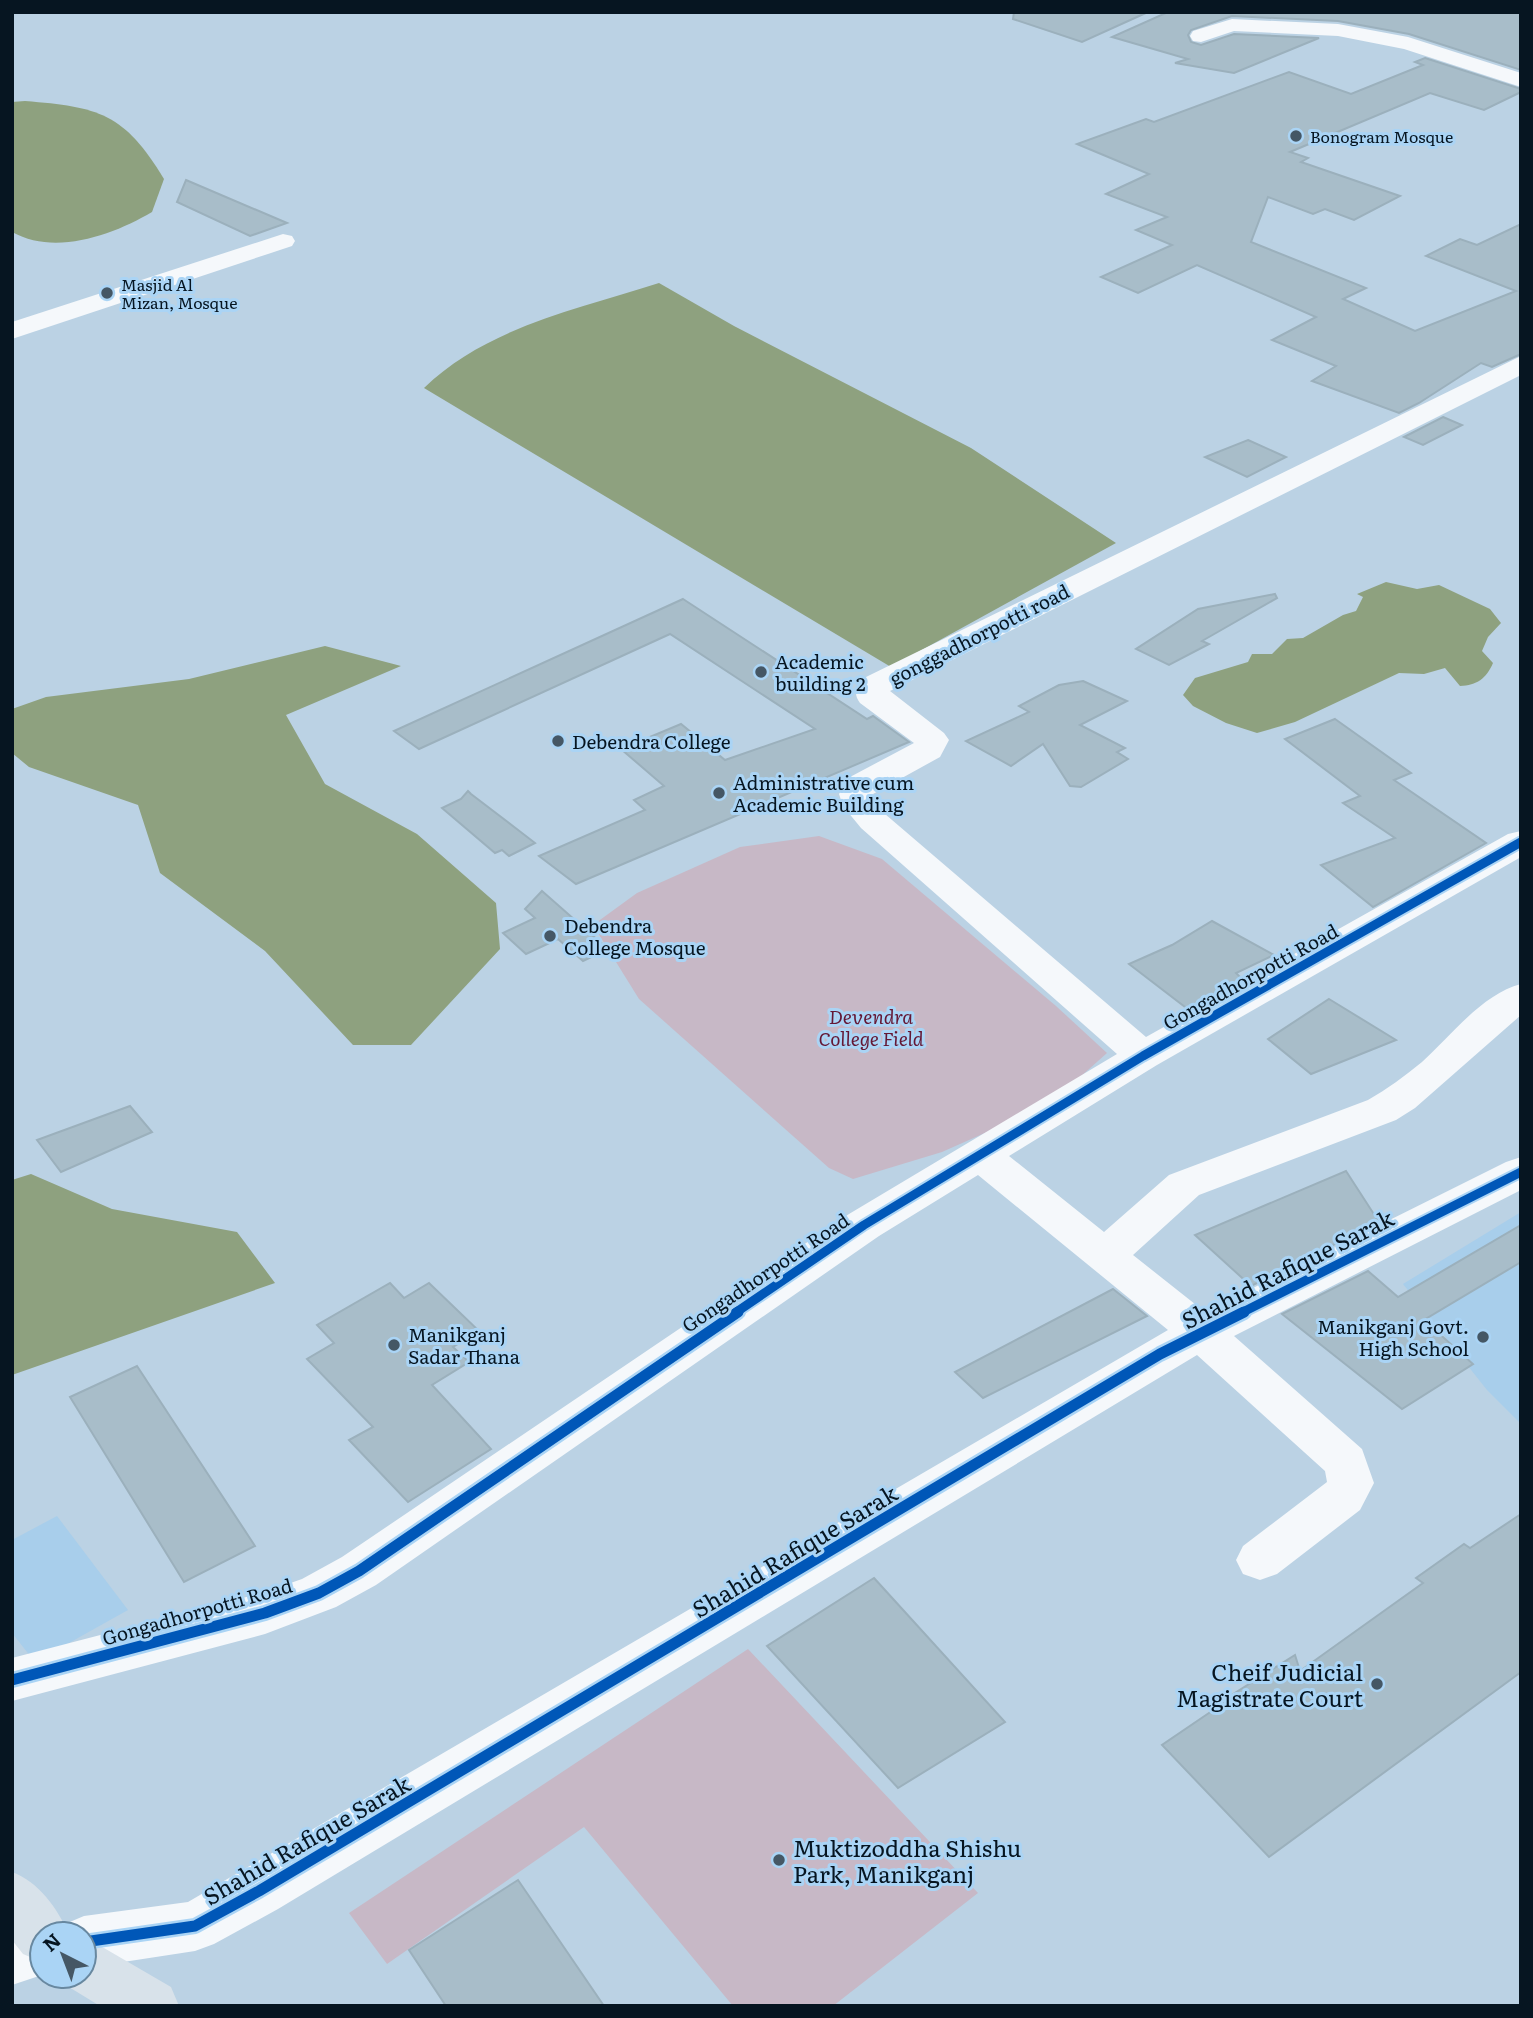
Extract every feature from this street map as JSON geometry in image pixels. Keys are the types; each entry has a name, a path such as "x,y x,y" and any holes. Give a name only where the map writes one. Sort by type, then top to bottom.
{"main road":[{"path":"98,1974 151,2006"},
{"path":"85,1990 97,2006"}],"street":[{"path":"1201,36 1232,25 1338,30 1408,43 1521,80"},
{"path":"12,331 283,241"},
{"name":"gonggadhorpotti road","path":"1143,1056 873,821 860,806 856,794 862,784 928,750 932,745 932,740 873,696 872,690 878,684 1521,363"},
{"name":"Gongadhorpotti Road","path":"12,1680 265,1613 329,1588 359,1571 864,1226 990,1162 1143,1056 1521,842"},
{"path":"1098,1248 1184,1185 1382,1110 1405,1098 1491,1016 1521,996"},
{"path":"990,1162 1201,1333 1346,1462 1351,1483 1343,1497 1260,1560"},
{"name":"Shahid Rafique Sarak","path":"98,1940 195,1926 259,1891 1136,1368 1521,1172"}],"shaded area":[{"path":"25,101 91,111 122,127 150,157 164,179 152,212 120,228 83,240 47,242 12,232 12,102"},
{"path":"659,283 734,326 971,448 1116,543 891,667 424,388 449,367 505,335 535,322"},
{"path":"1386,582 1417,589 1439,585 1490,609 1501,623 1488,637 1482,651 1493,663 1484,677 1476,683 1460,686 1445,668 1424,674 1399,673 1295,722 1257,733 1226,723 1193,706 1183,695 1195,678 1248,662 1252,654 1272,654 1287,639 1303,638 1343,615 1356,611 1363,597 1357,594"},
{"path":"325,646 401,666 286,715 325,784 417,834 496,903 500,949 411,1045 353,1045 265,951 160,873 138,805 29,767 12,753 12,709 46,697 189,679"},
{"path":"31,1174 112,1209 237,1232 275,1283 12,1375 12,1180"},
{"name":"Manikganj Govt. High School","path":"1521,1212 1521,1424 1487,1390 1403,1284"},
{"path":"57,1516 128,1610 35,1662 12,1633 12,1540"}],"green space":[{"name":"Devendra College Field","path":"819,836 882,859 1056,1006 1107,1053 1050,1104 942,1152 853,1179 829,1168 639,999 593,925 637,893 740,847"},
{"name":"Muktizoddha Shishu Park, Manikganj","path":"748,1649 978,1893 833,2006 733,2006 584,1827 387,1964 349,1913"}],"building":[{"path":"1014,12 1148,12 1082,42 1013,19"},
{"path":"1168,12 1521,12 1521,70 1409,34 1338,21 1232,16 1191,30 1188,35 1191,42 1201,45 1234,34 1319,38 1234,73 1175,63 1188,59 1112,37"},
{"path":"1425,58 1521,89 1521,92 1484,110 1430,93 1290,152 1308,158 1301,162 1400,196 1354,220 1325,209 1313,214 1268,197 1251,242 1366,288 1343,299 1415,331 1516,291 1426,256 1460,239 1477,245 1521,224 1521,354 1492,367 1481,363 1399,413 1312,381 1336,366 1272,340 1316,317 1197,265 1138,293 1101,277 1172,245 1136,230 1167,217 1106,194 1149,174 1077,144 1146,119 1154,122 1289,72 1351,94 1423,65 1415,62"},
{"path":"186,180 287,223 250,236 177,202"},
{"path":"1443,417 1462,425 1423,445 1404,437"},
{"path":"1248,440 1286,457 1247,477 1205,457"},
{"path":"1275,594 1277,598 1202,641 1209,644 1169,665 1136,649 1198,609"},
{"path":"683,599 867,719 873,716 909,742 576,884 539,856 645,810 634,800 664,786 621,749 681,724 725,760 815,729 670,634 419,749 394,731"},
{"path":"1083,681 1127,701 1080,725 1125,748 1117,752 1128,759 1081,787 1070,786 1043,744 1011,766 966,741 1029,712 1019,706 1059,685"},
{"path":"1335,719 1411,773 1394,780 1486,843 1373,907 1321,865 1395,838 1343,803 1360,796 1285,739"},
{"path":"468,791 535,843 509,856 502,850 495,853 442,808 461,799"},
{"name":"Debendra College Mosque","path":"542,891 608,949 583,961 558,939 526,954 503,933 535,918 525,909"},
{"path":"1212,921 1274,955 1236,973 1243,980 1189,1010 1129,964 1172,945"},
{"path":"1329,999 1396,1040 1311,1074 1268,1039"},
{"path":"130,1106 152,1132 61,1172 37,1140"},
{"path":"1346,1171 1379,1222 1251,1286 1195,1235"},
{"path":"1521,1225 1521,1262 1424,1320 1473,1364 1402,1409 1282,1314 1368,1271 1398,1297"},
{"path":"390,1283 404,1298 429,1283 479,1331 453,1347 469,1362 432,1385 491,1449 408,1502 349,1440 373,1427 307,1359 334,1343 317,1325"},
{"path":"1113,1289 1147,1316 983,1398 955,1372"},
{"path":"137,1366 255,1546 184,1582 70,1397"},
{"name":"Cheif Judicial Magistrate Court","path":"1521,1514 1521,1672 1269,1857 1162,1745 1231,1698 1230,1696 1295,1655 1300,1671 1423,1583 1416,1578 1464,1544 1470,1548"},
{"path":"874,1578 1005,1722 898,1788 767,1646"},
{"path":"518,1880 604,2006 446,2006 409,1950"}],"cycle path":[{"path":"12,1680 265,1613 319,1593 359,1571 864,1225 1143,1056 1521,842"},
{"path":"98,1940 195,1926 259,1891 1160,1354 1521,1172"}],"place":[{"name":"Bonogram Mosque","path":"1296,136"},
{"name":"Masjid Al Mizan, Mosque","path":"107,293"},
{"name":"Academic building 2","path":"761,672"},
{"name":"Debendra College","path":"558,741"},
{"name":"Administrative cum Academic Building","path":"719,793"},
{"name":"Debendra College Mosque","path":"550,936"},
{"name":"Manikganj Govt. High School","path":"1483,1337"},
{"name":"Manikganj Sadar Thana","path":"394,1345"},
{"name":"Cheif Judicial Magistrate Court","path":"1377,1684"},
{"name":"Muktizoddha Shishu Park, Manikganj","path":"779,1860"}]}
